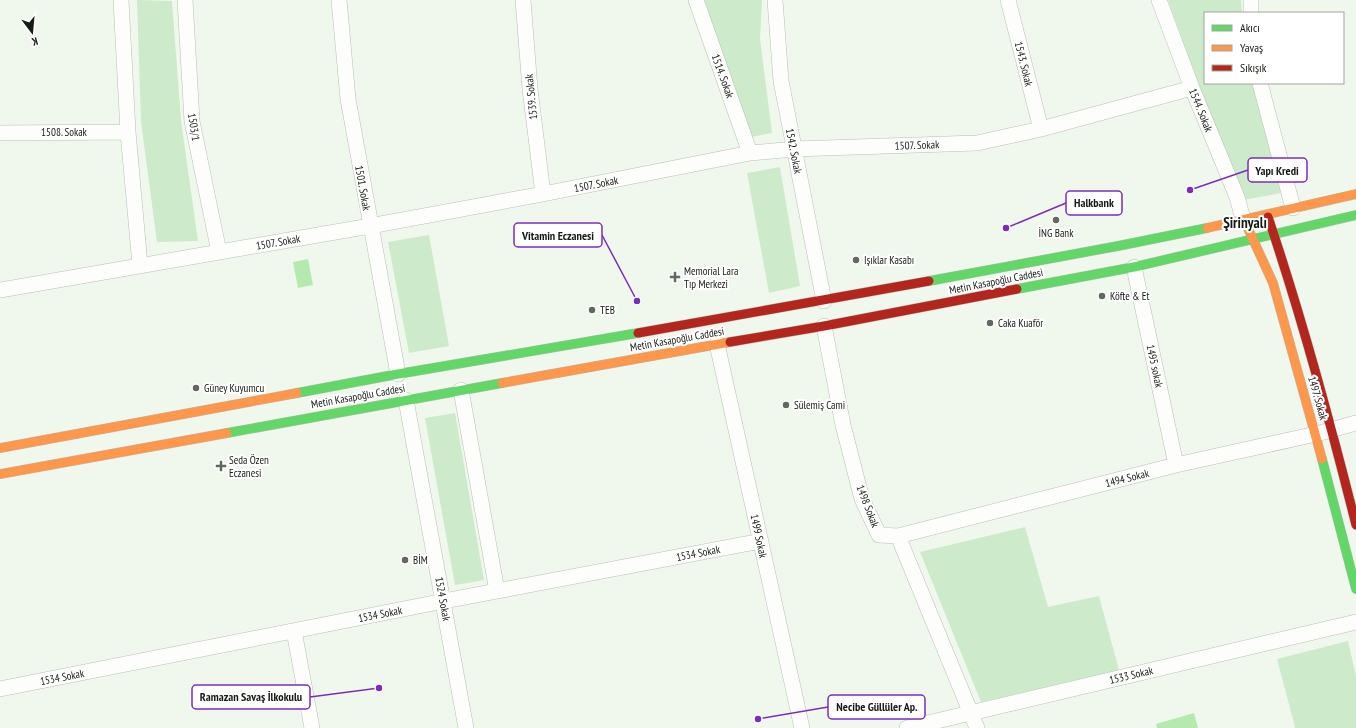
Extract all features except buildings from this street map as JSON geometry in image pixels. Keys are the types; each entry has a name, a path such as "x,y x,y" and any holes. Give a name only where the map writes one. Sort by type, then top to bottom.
{"main road":[{"name":"Metin Kasapoğlu Caddesi","path":"0,448 398,374 824,301 1118,246 1267,215 1356,194"},
{"name":"1497. Sokak","path":"1267,215 1332,429 1356,525"},
{"name":"Metin Kasapoğlu Caddesi","path":"0,474 824,326 1134,267 1251,238 1356,215"},
{"name":"1497. Sokak","path":"1243,219 1273,283 1316,434 1356,588"}],"street":[{"path":"121,0 128,132 140,266"},
{"name":"1503/1","path":"185,0 192,121 218,252"},
{"name":"1501. Sokak","path":"339,0 348,99 398,374"},
{"name":"1539. Sokak","path":"523,0 530,89 543,194"},
{"name":"1514. Sokak","path":"696,0 750,153"},
{"name":"1542. Sokak","path":"775,0 781,81 824,301"},
{"name":"1543. Sokak","path":"1008,0 1041,129"},
{"name":"1544. Sokak","path":"1159,0 1192,88 1237,197 1243,219"},
{"path":"1251,0 1251,12"},
{"path":"1260,84 1293,208"},
{"name":"1507. Sokak","path":"0,290 370,226 543,194 750,153 794,148 977,143 1041,129 1192,88"},
{"name":"1508. Sokak","path":"0,133 128,132"},
{"name":"1495 sokak","path":"1134,267 1176,465"},
{"name":"1498 Sokak","path":"824,326 843,425 862,499 879,535 898,536"},
{"name":"1499 Sokak","path":"717,344 802,728"},
{"path":"461,390 497,591"},
{"name":"1524 Sokak","path":"406,400 444,601 466,728"},
{"name":"1494 Sokak","path":"898,536 1176,465 1316,434 1356,422"},
{"path":"898,536 977,728"},
{"name":"1534 Sokak","path":"0,689 444,601 761,541"},
{"name":"1533 Sokak","path":"907,728 1356,622"},
{"path":"294,631 312,728"}],"shaded area":[{"path":"137,0 172,1 181,121 198,241 157,242 141,122"},
{"path":"701,0 762,0 760,39 772,133 751,137"},
{"path":"1168,0 1241,0 1242,12 1204,12 1204,84 1252,84 1281,193 1243,200"},
{"path":"780,167 800,286 769,293 747,173"},
{"path":"429,235 449,346 409,353 388,242"},
{"path":"308,259 313,285 298,288 293,262"},
{"path":"455,413 484,580 455,585 425,418"},
{"path":"1025,527 1048,607 1099,596 1119,670 981,702 920,552"},
{"path":"1348,641 1356,676 1356,728 1294,728 1295,727 1277,659"},
{"path":"1194,713 1198,728 1157,728 1156,724"}],"traffic: fast":[{"path":"1017,289 1134,267 1356,215"},
{"path":"929,281 1207,228"},
{"path":"297,393 398,374 638,333"},
{"path":"227,433 502,383"},
{"path":"1322,459 1356,589"}],"traffic: slow":[{"path":"1207,228 1356,194"},
{"path":"1245,222 1273,283 1322,459"},
{"path":"502,383 730,342"},
{"path":"0,448 297,393"},
{"path":"0,474 227,433"}],"traffic: jam":[{"path":"1268,217 1315,370 1356,525"},
{"path":"638,333 929,281"},
{"path":"730,342 824,326 1017,289"}],"place":[{"name":"Yapı Kredi","path":"1190,190"},
{"name":"İNG Bank","path":"1056,220"},
{"name":"Halkbank","path":"1006,228"},
{"name":"Işıklar Kasabı","path":"856,260"},
{"name":"Memorial Lara Tıp Merkezi","path":"675,277"},
{"name":"Köfte & Et","path":"1102,296"},
{"name":"Vitamin Eczanesi","path":"637,301"},
{"name":"TEB","path":"592,310"},
{"name":"Caka Kuaför","path":"990,323"},
{"name":"Güney Kuyumcu","path":"196,388"},
{"name":"Sülemiş Cami","path":"786,405"},
{"name":"Seda Özen Eczanesi","path":"221,466"},
{"name":"BİM","path":"405,560"},
{"name":"Ramazan Savaş İlkokulu","path":"379,688"},
{"name":"Necibe Güllüler Ap.","path":"758,719"}],"district":[{"name":"Şirinyalı","path":"1245,223"}]}
